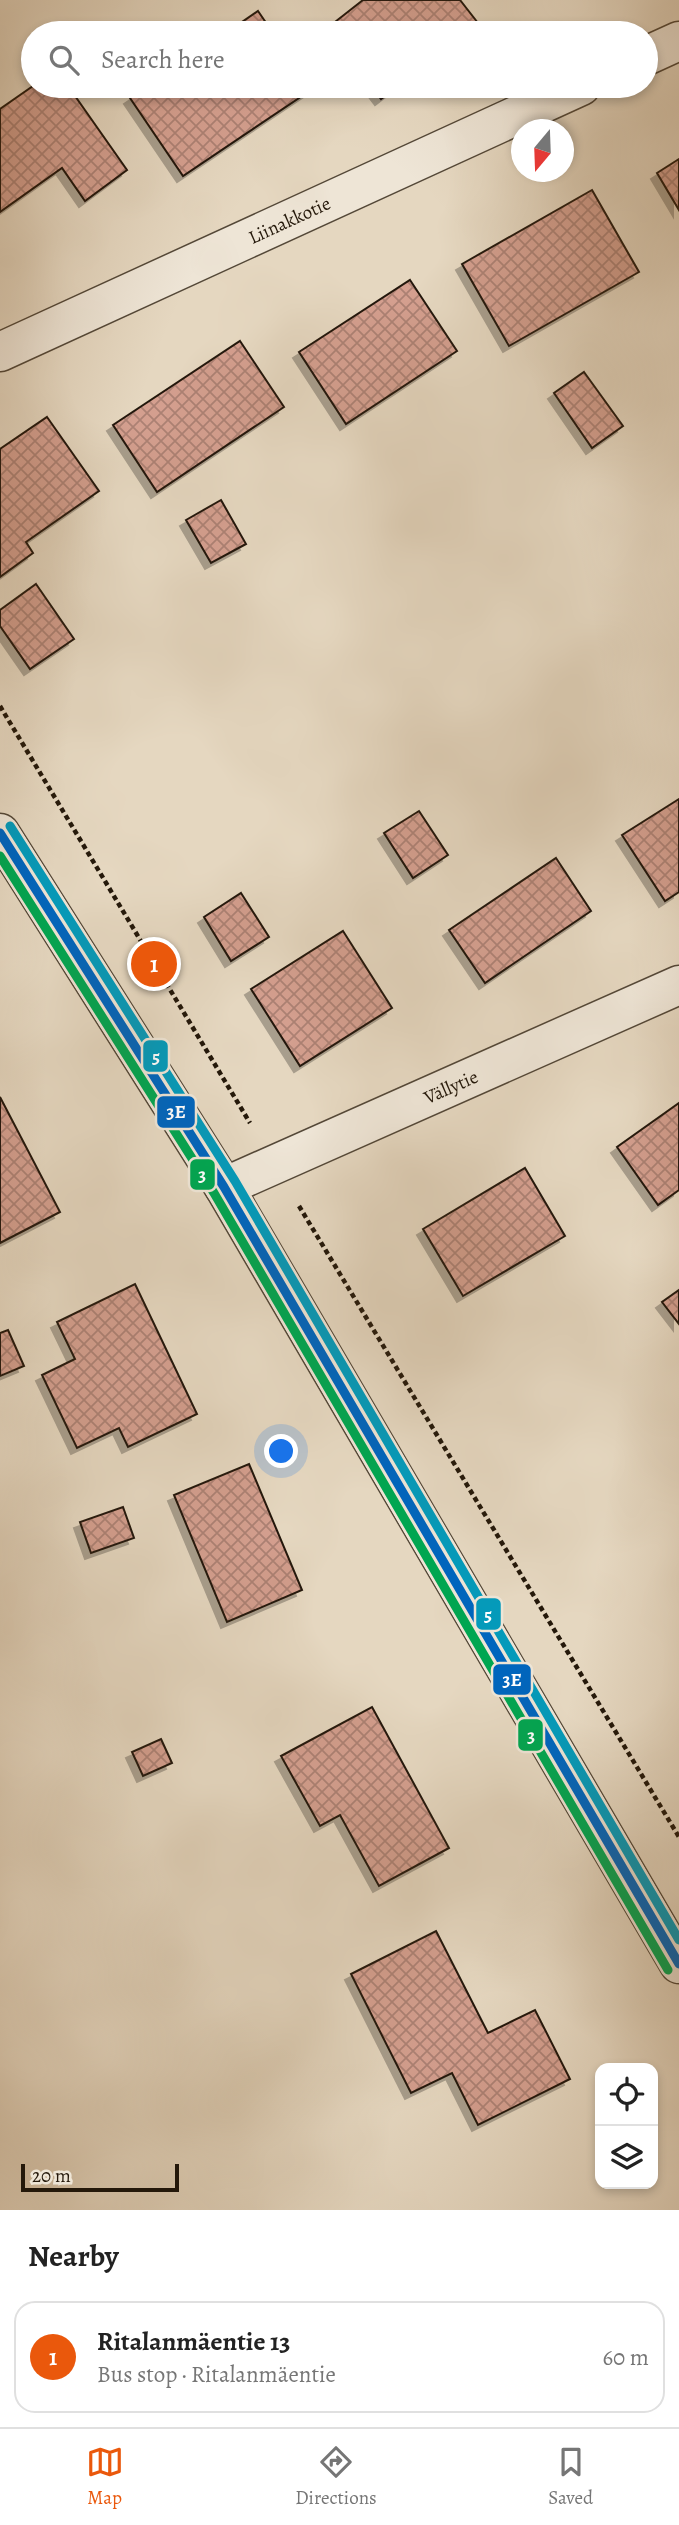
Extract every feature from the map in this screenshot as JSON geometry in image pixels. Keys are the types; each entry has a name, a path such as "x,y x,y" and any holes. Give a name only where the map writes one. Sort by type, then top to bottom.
{"street":[{"path":"658,51 679,41"},
{"name":"Liinakkotie","path":"0,352 555,98"},
{"path":"0,834 224,1187 679,1964"},
{"name":"Vällytie","path":"224,1187 679,985"}],"path":[{"path":"0,706 679,1837"}],"building":[{"path":"363,0 460,0 476,21 336,21"},
{"path":"258,11 265,21 243,21"},
{"path":"21,94 21,98 76,98 127,170 85,201 62,168 0,212 0,109"},
{"path":"130,98 299,98 183,176"},
{"path":"679,159 679,210 657,173"},
{"path":"592,190 639,272 509,346 462,264"},
{"path":"410,280 457,351 346,424 299,352"},
{"path":"240,341 284,407 157,492 113,425"},
{"path":"584,372 623,426 592,448 554,393"},
{"path":"47,417 99,491 26,542 33,553 0,577 0,449"},
{"path":"221,500 246,544 211,563 186,520"},
{"path":"36,584 74,639 30,669 0,626 0,610"},
{"path":"679,799 679,892 665,901 622,835"},
{"path":"419,811 448,855 413,878 384,833"},
{"path":"556,858 591,911 485,983 449,930"},
{"path":"241,893 269,937 231,961 204,917"},
{"path":"343,931 392,1008 300,1066 251,989"},
{"path":"0,1097 60,1212 0,1243"},
{"path":"679,1103 679,1190 658,1205 617,1147"},
{"path":"525,1168 565,1236 463,1296 423,1229"},
{"path":"135,1284 197,1414 128,1447 119,1428 77,1448 42,1375 75,1359 57,1322"},
{"path":"679,1290 679,1324 662,1302"},
{"path":"8,1330 24,1366 0,1376 0,1333"},
{"path":"249,1464 302,1590 227,1622 174,1495"},
{"path":"123,1507 134,1538 91,1553 80,1522"},
{"path":"372,1707 449,1848 379,1886 340,1815 320,1826 281,1756"},
{"path":"161,1739 172,1763 143,1776 132,1752"},
{"path":"436,1931 488,2033 535,2010 570,2079 478,2125 452,2073 411,2093 351,1974"}],"transit line":[{"name":"5","path":"10,826 235,1181 679,1940"},
{"name":"3E","path":"0,833 224,1187 679,1964"},
{"name":"3","path":"0,856 214,1193 668,1970"}],"place":[{"name":"Ritalanmäentie 13","path":"154,964"}]}
